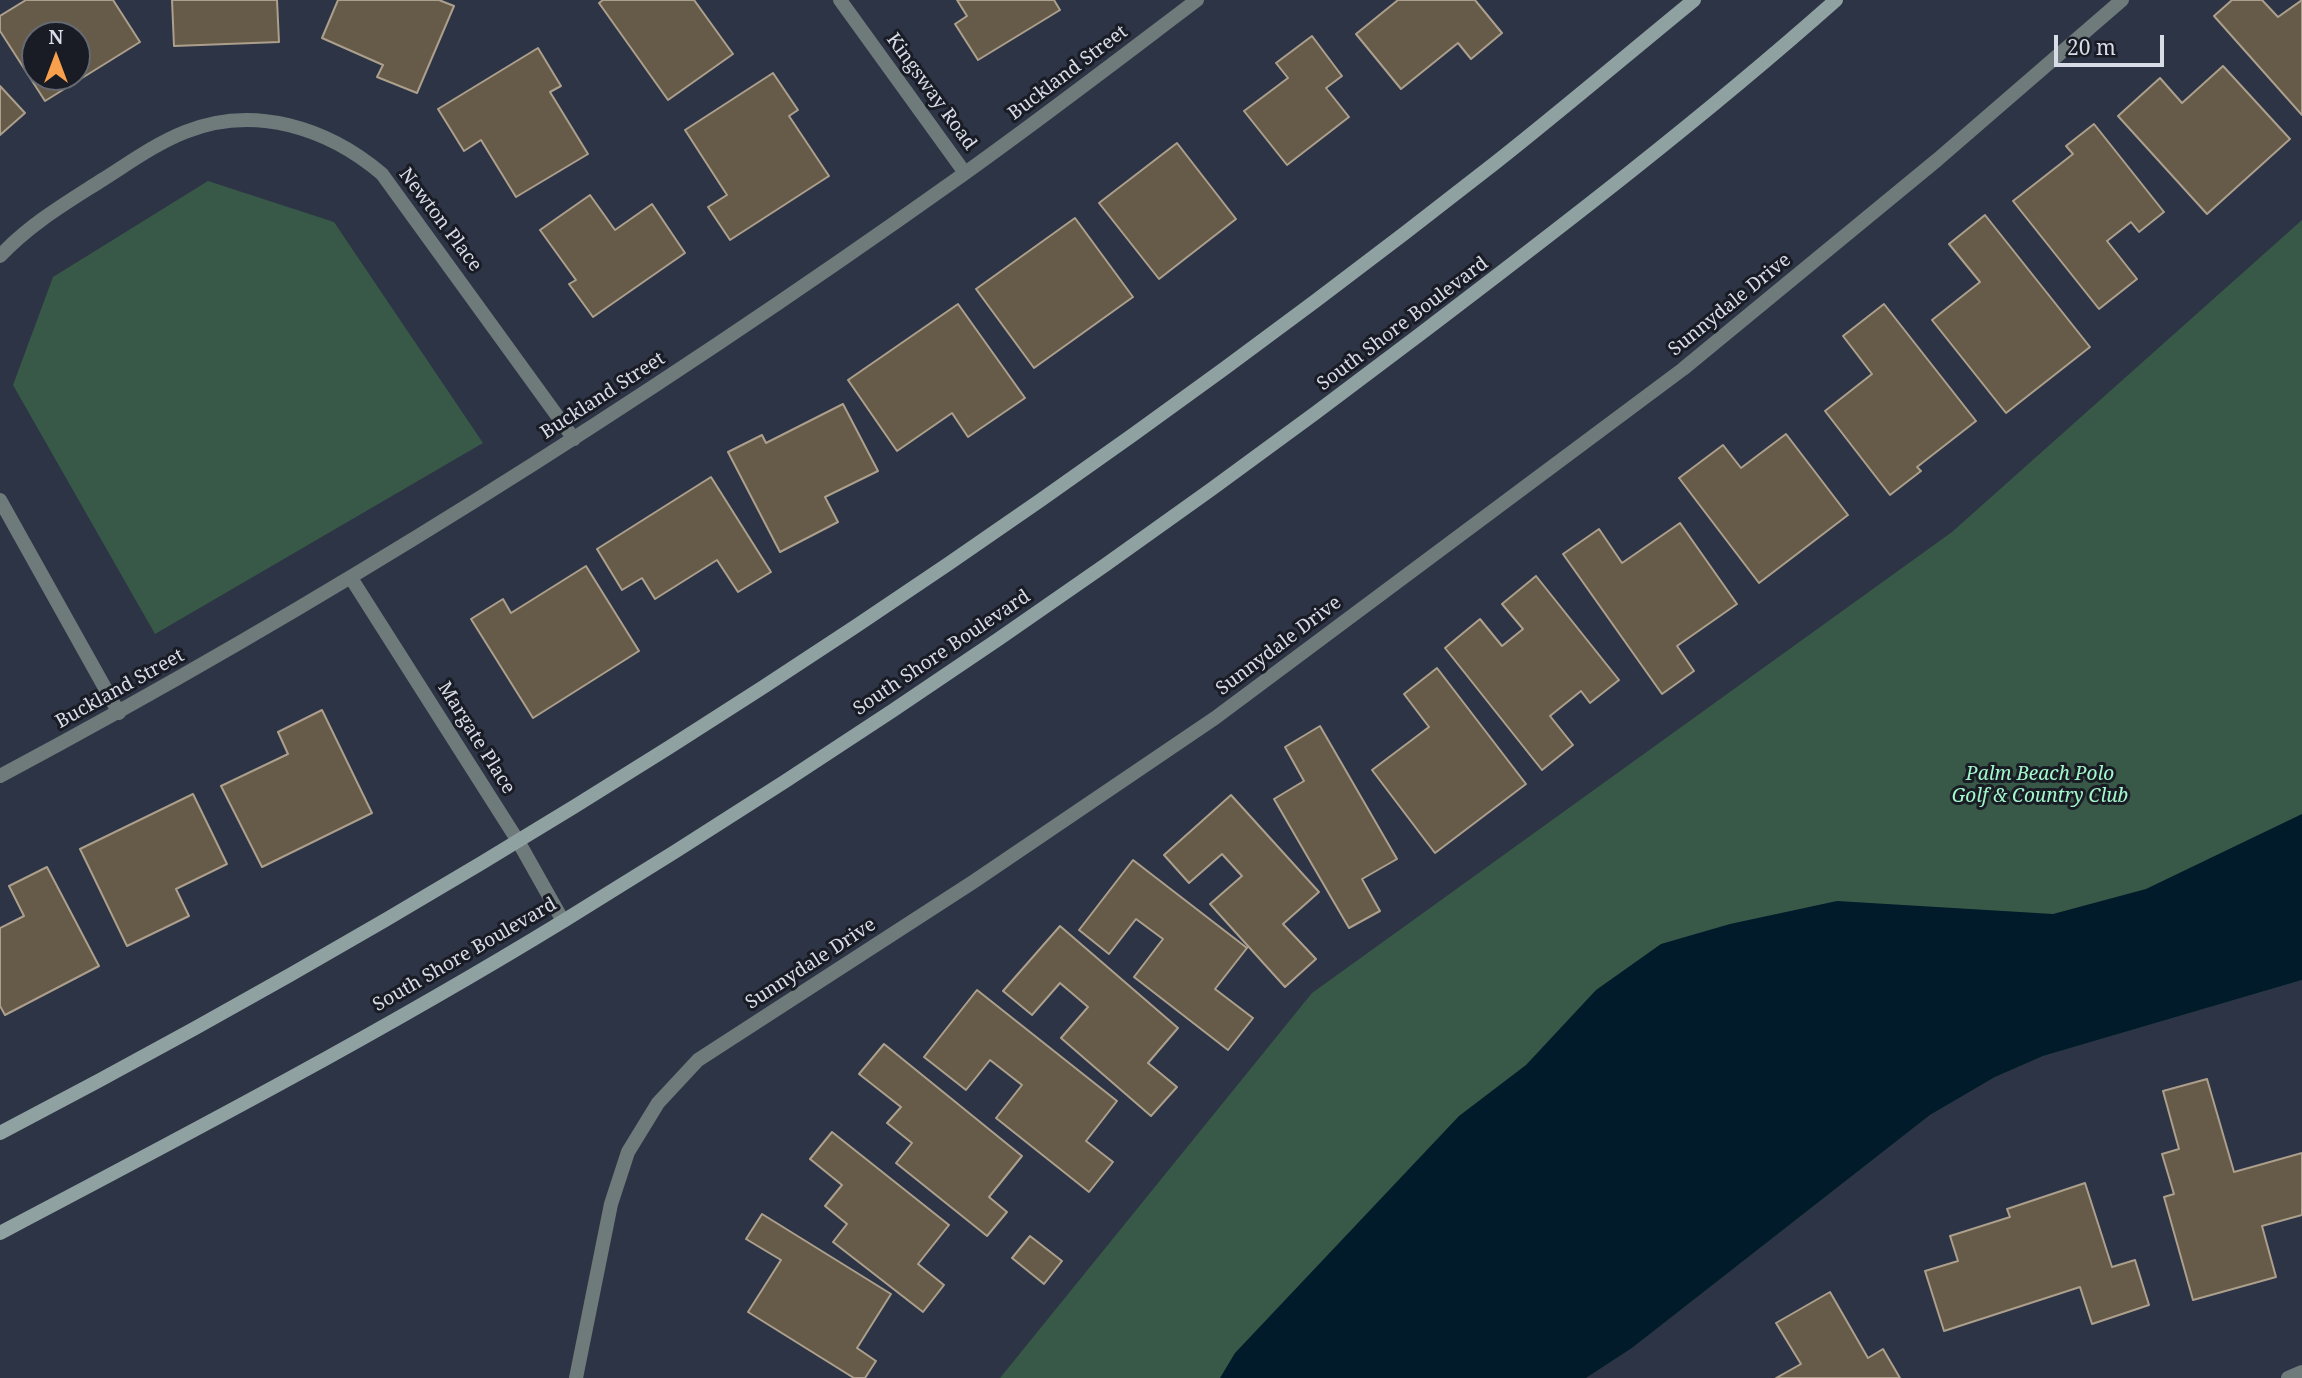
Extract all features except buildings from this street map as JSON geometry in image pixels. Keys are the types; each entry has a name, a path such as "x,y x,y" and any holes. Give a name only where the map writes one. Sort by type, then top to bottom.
{"street":[{"name":"Kingsway Road","path":"841,0 965,173"},
{"name":"Buckland Street","path":"0,776 120,713 351,578 575,439 822,274 965,173 1197,0"},
{"path":"0,1133 306,966 518,841 826,646 1046,496 1239,358 1496,162 1693,0"},
{"name":"South Shore Boulevard","path":"0,1233 143,1158 564,921 886,715 1096,572 1290,433 1559,228 1836,0"},
{"name":"Sunnydale Drive","path":"576,1378 611,1204 628,1152 658,1102 698,1060 973,883 1259,685 1683,369 1937,160 2122,0"},
{"name":"Newton Place","path":"0,256 42,219 161,143 188,131 217,123 247,120 306,128 351,150 382,174 575,439"},
{"path":"0,500 120,713"},
{"name":"Margate Place","path":"351,578 518,841 564,921"},
{"path":"2288,1378 2302,1372"}],"green space":[{"path":"208,181 334,222 483,443 155,634 13,385 53,277"},
{"name":"Palm Beach Polo Golf & Country Club","path":"2302,220 2302,980 2043,1056 1995,1077 1930,1115 1632,1348 1586,1378 1000,1378 1312,993 1952,532"}],"water":[{"path":"2302,814 2302,980 2043,1056 1995,1077 1930,1115 1632,1348 1586,1378 1220,1378 1235,1353 1459,1116 1526,1065 1596,990 1661,944 1730,924 1837,901 2053,914 2146,889"}]}
